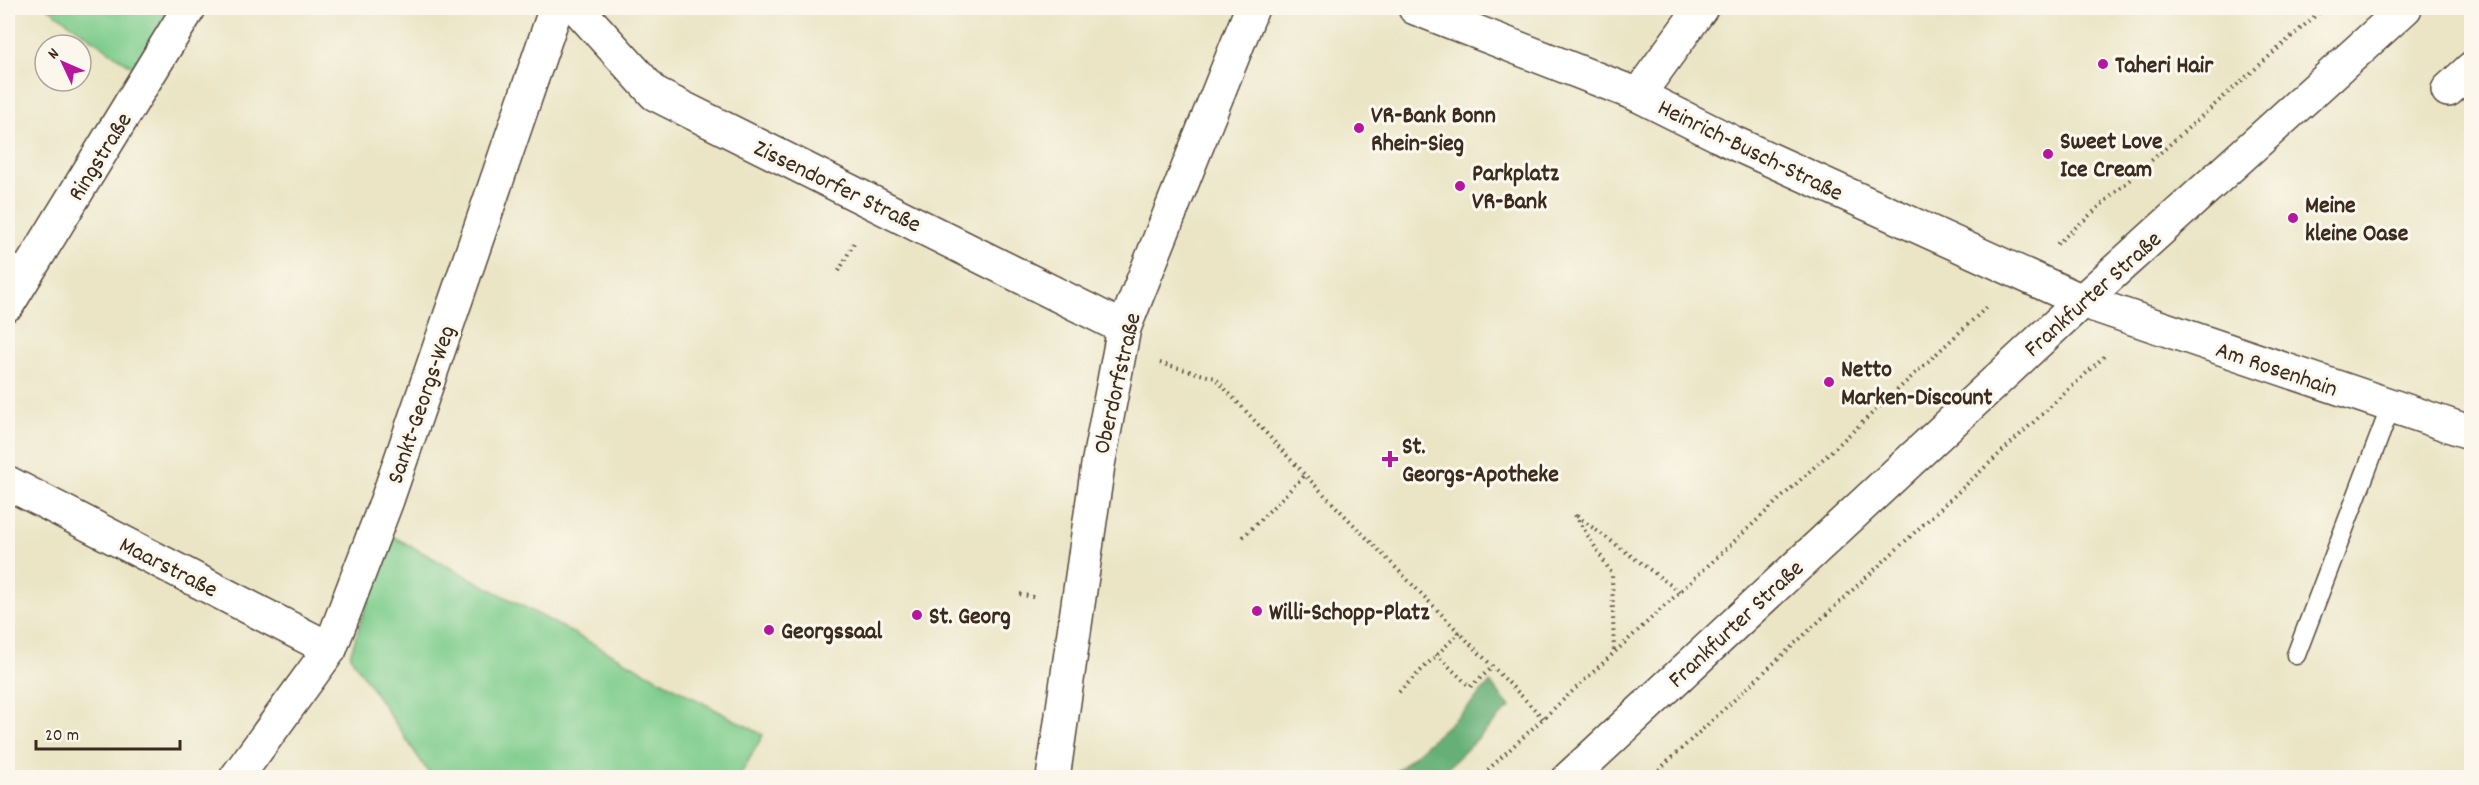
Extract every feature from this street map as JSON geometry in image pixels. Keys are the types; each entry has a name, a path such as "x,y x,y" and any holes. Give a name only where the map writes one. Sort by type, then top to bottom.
{"street":[{"name":"Ringstraße","path":"8,304 17,267 189,8"},
{"name":"Sankt-Georgs-Weg","path":"236,777 330,649 387,500 556,8"},
{"name":"Zissendorfer Straße","path":"578,8 655,94 1122,340"},
{"name":"Oberdorfstraße","path":"1053,777 1098,465 1122,340 1252,8"},
{"name":"Heinrich-Busch-Straße","path":"1415,8 1638,95 1736,144 2082,301"},
{"path":"1638,95 1701,8"},
{"name":"Frankfurter Straße","path":"1569,777 2082,301 2405,8"},
{"path":"2448,90 2472,68"},
{"name":"Am Rosenhain","path":"2082,301 2472,433"},
{"name":"Maarstraße","path":"8,483 330,649"}],"lane":[{"path":"2296,655 2391,406"}],"path":[{"path":"1479,777 2021,275 2324,8"},
{"path":"1650,777 2140,322"},
{"path":"1122,340 1215,378 1305,475 1543,718"},
{"path":"1243,537 1305,475"},
{"path":"1614,653 1612,574 1575,515 1680,592"},
{"path":"1399,692 1461,632"},
{"path":"1436,654 1470,687 1493,667"}],"green space":[{"path":"48,8 168,8 135,69 93,40 93,33 84,33"},
{"path":"388,534 763,735 739,777 437,777 429,773 350,656"},
{"path":"1490,683 1510,707 1438,777 1390,777 1468,707"}],"place":[{"name":"Taheri Hair","path":"2103,64"},
{"name":"VR-Bank Bonn Rhein-Sieg","path":"1359,128"},
{"name":"Sweet Love Ice Cream","path":"2048,154"},
{"name":"Parkplatz VR-Bank","path":"1460,186"},
{"name":"Meine kleine Oase","path":"2293,218"},
{"name":"Netto Marken-Discount","path":"1829,382"},
{"name":"St. Georgs-Apotheke","path":"1390,459"},
{"name":"Willi-Schopp-Platz","path":"1257,611"},
{"name":"St. Georg","path":"917,615"},
{"name":"Georgssaal","path":"769,630"}]}
